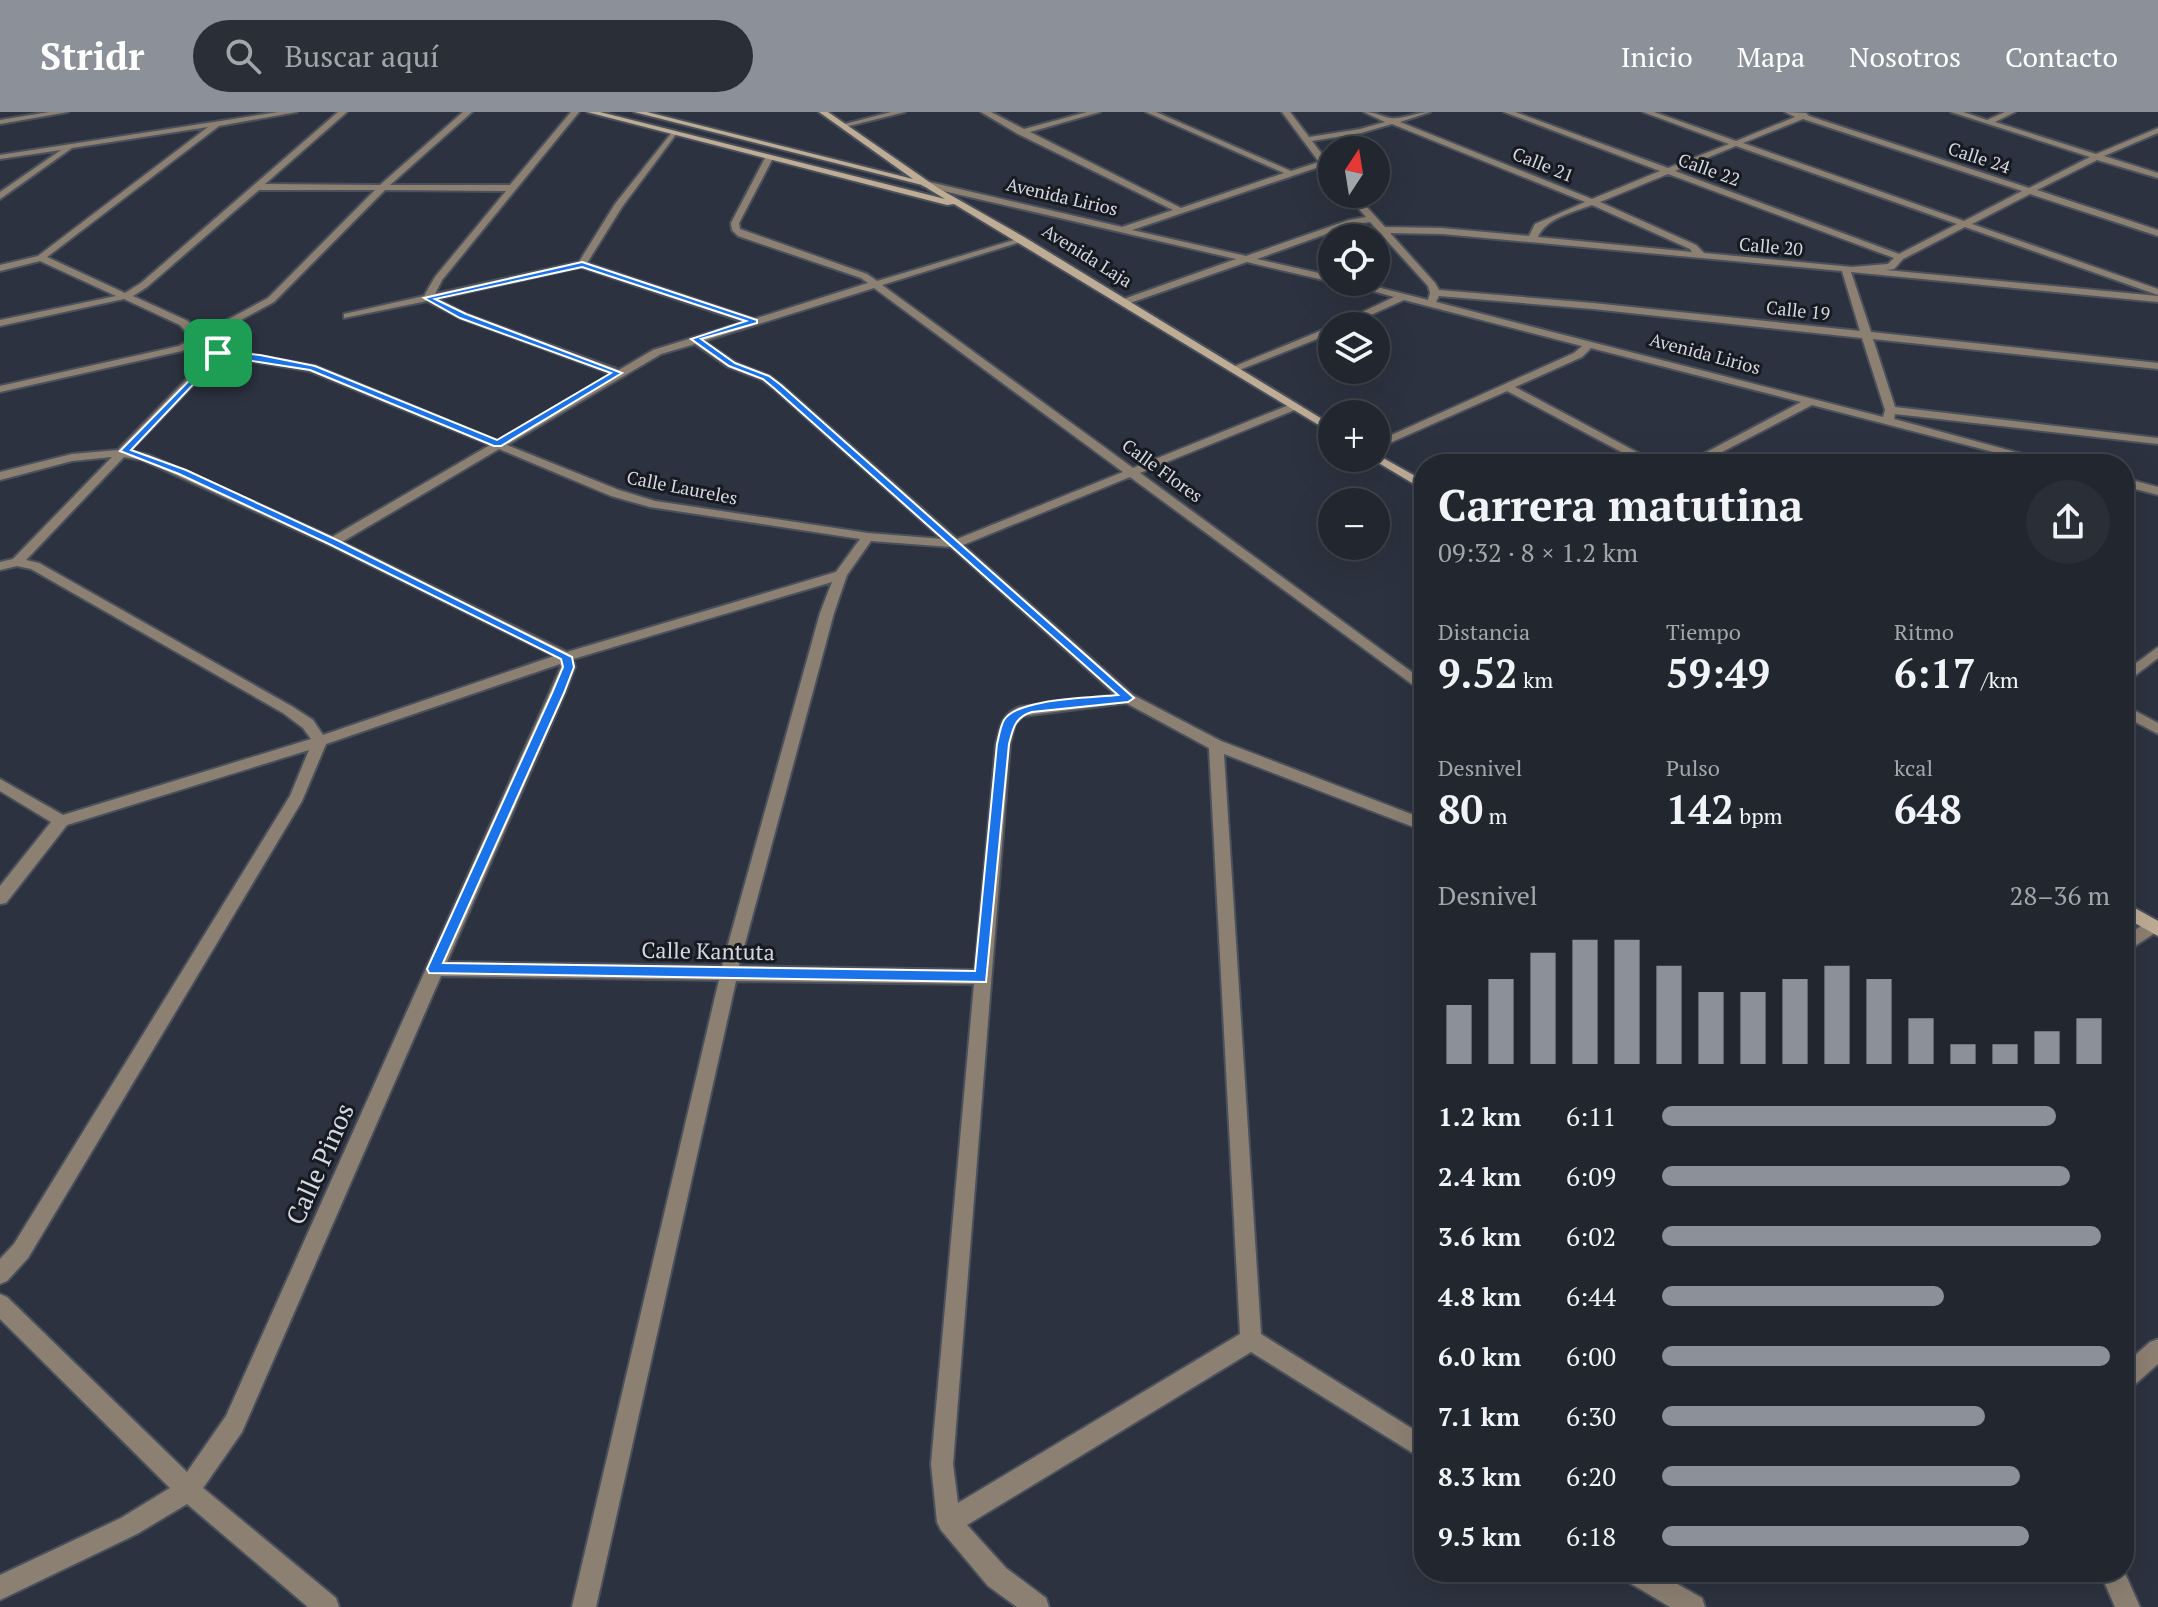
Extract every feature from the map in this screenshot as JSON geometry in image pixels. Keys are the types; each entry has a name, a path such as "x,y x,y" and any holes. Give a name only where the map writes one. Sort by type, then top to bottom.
{"street":[{"path":"0,122 64,112"},
{"path":"190,112 192,127"},
{"path":"0,157 293,112"},
{"path":"0,323 127,296 343,112"},
{"path":"0,389 153,356 198,341 271,300 383,187 468,112"},
{"path":"428,298 438,279 575,112"},
{"path":"591,112 933,201 959,204"},
{"path":"638,112 925,184"},
{"name":"Avenida Laja","path":"823,112 925,184 1021,239 1318,422"},
{"path":"845,125 901,112"},
{"path":"985,112 1179,210"},
{"path":"1021,132 1096,112"},
{"path":"1150,112 1288,172"},
{"path":"1286,112 1318,157"},
{"name":"Calle 21","path":"1368,112 1593,202 1693,247 1701,256"},
{"path":"1305,140 1336,137 1426,112"},
{"name":"Calle 22","path":"1508,112 1900,257"},
{"path":"1647,112 2158,292"},
{"name":"Calle 24","path":"1789,112 2158,233"},
{"path":"1532,239 1538,226 1815,112"},
{"path":"1955,112 2158,176"},
{"path":"1988,122 2011,112"},
{"path":"0,268 41,258 220,122"},
{"path":"2158,130 2096,157 1900,257 1891,267 1846,270 1889,415 2158,441"},
{"path":"582,264 618,206 673,133"},
{"path":"0,196 72,146"},
{"name":"Calle Flores","path":"769,158 735,223 736,230 752,239 852,270 877,285 1414,681"},
{"path":"1124,229 1318,164"},
{"name":"Avenida Lirios","path":"925,184 1318,276"},
{"path":"258,187 511,188"},
{"path":"1362,208 1377,224"},
{"path":"1124,302 1352,222 1372,219"},
{"name":"Calle 20","path":"1390,230 1532,239 2158,299"},
{"path":"333,542 657,352 1021,239"},
{"path":"1390,239 1432,285 1433,298"},
{"name":"Calle Laureles","path":"41,258 184,323 206,350 312,368 615,493 654,504 868,537 955,544 1293,407"},
{"path":"347,316 582,264 755,322"},
{"name":"Avenida Lirios","path":"1390,292 1433,298 1811,401 1889,415 2012,454"},
{"path":"1369,312 1405,296"},
{"path":"428,298 463,316 618,373"},
{"name":"Calle 19","path":"1433,298 1865,334 2158,366"},
{"path":"2146,298 2158,315"},
{"path":"1233,369 1318,335"},
{"path":"695,339 732,365 766,378 778,387 1128,698 1216,745 1414,821"},
{"path":"1390,440 1578,355 1591,343"},
{"path":"17,562 218,353"},
{"path":"1507,387 1634,454"},
{"path":"1709,454 1811,401"},
{"path":"0,476 125,451 182,472 333,542 566,657"},
{"path":"1390,465 1414,480"},
{"path":"2134,485 2158,491"},
{"path":"584,1607 729,973 827,613 841,575 868,537"},
{"path":"0,566 17,562 35,566 288,710 308,724 320,741"},
{"path":"0,898 61,821 320,741 566,657 841,575"},
{"path":"2134,671 2158,651"},
{"name":"Calle Pinos","path":"0,1588 129,1526 188,1490 234,1424 558,693 568,667 566,657"},
{"path":"1037,1607 997,1577 949,1522 942,1464 1003,744 1008,722 1019,712 1128,698"},
{"path":"2134,716 2158,729"},
{"path":"0,1274 21,1251 297,797 320,741"},
{"path":"1216,745 1251,1340"},
{"path":"0,784 61,821"},
{"path":"2134,915 2155,928 2134,940"},
{"name":"Calle Kantuta","path":"434,969 981,977"},
{"path":"0,1304 188,1490 327,1607"},
{"path":"1251,1340 1414,1443"},
{"path":"949,1522 1251,1340"},
{"path":"2134,1370 2158,1350"},
{"path":"1650,1582 1693,1607"},
{"path":"2117,1582 2128,1607"}],"route":[{"path":"582,264 755,322 695,339 732,365 766,378 778,387 1128,698 1032,708 1019,712 1008,722 1003,744 981,977 434,969 558,693 568,667 566,657 552,647 333,542 182,472 125,451 218,353 260,357 312,368 497,444 618,373 463,316 428,298 582,264"}]}
